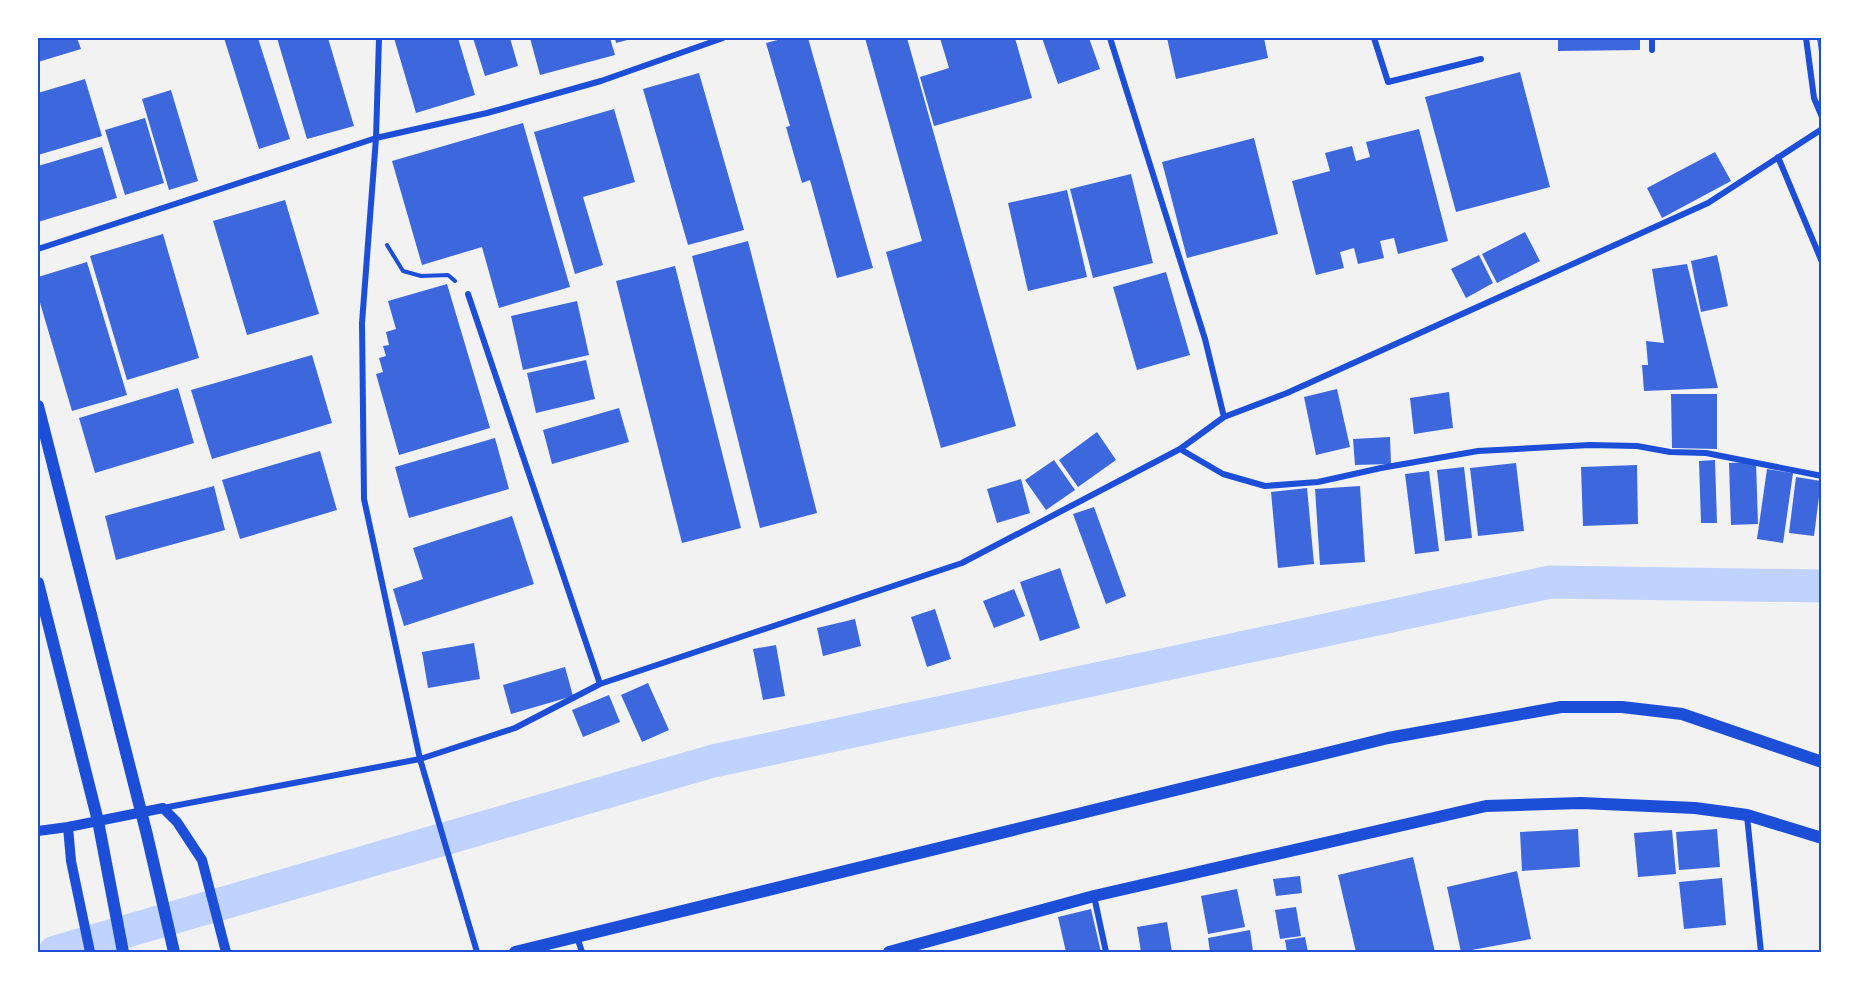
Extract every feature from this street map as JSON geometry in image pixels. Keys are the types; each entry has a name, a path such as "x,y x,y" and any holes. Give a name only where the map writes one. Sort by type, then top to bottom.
{"main road":[{"path":"38,406 154,862 174,952"},
{"path":"38,583 98,821 123,952"},
{"path":"515,952 1388,738 1561,707 1622,706 1682,714 1821,762"},
{"path":"889,952 1094,896 1486,806 1581,803 1695,808 1747,815 1821,838"}],"street":[{"path":"379,38 376,138 362,323 364,499 420,759 477,952"},
{"path":"38,249 376,138 487,113 601,81 723,38"},
{"path":"1110,38 1205,339 1224,417"},
{"path":"1374,38 1388,82 1481,59"},
{"path":"1652,38 1652,50"},
{"path":"1806,38 1814,98 1821,117"},
{"path":"38,831 420,759 515,728 600,684 962,563 1180,450 1224,417 1287,393 1708,203 1821,129"},
{"path":"1778,157 1821,262"},
{"path":"468,294 600,684"},
{"path":"1180,450 1223,474 1265,486 1318,482 1478,451 1590,445 1637,446 1670,452 1706,453 1821,476"},
{"path":"163,808 177,822 202,860 226,952"},
{"path":"1747,815 1761,952"},
{"path":"68,827 71,861 90,952"},
{"path":"1094,896 1106,952"},
{"path":"577,937 582,952"}],"path":[{"path":"370,222 385,240 403,272 421,276 448,275 468,294"}],"building":[{"path":"38,38 77,38 81,49 38,62"},
{"path":"224,38 258,38 290,139 259,149"},
{"path":"277,38 328,38 354,126 307,139"},
{"path":"394,38 458,38 475,95 416,113"},
{"path":"473,38 510,38 518,66 485,76"},
{"path":"530,38 610,38 615,55 540,75"},
{"path":"615,38 635,38 616,43"},
{"path":"785,38 808,38 873,268 837,278 810,180 802,183 786,127 790,126 766,43"},
{"path":"865,38 907,38 1016,426 941,448 886,252 922,241"},
{"path":"940,38 1015,38 1032,98 934,126 920,77 949,68"},
{"path":"1042,38 1089,38 1100,69 1058,84"},
{"path":"1167,38 1264,38 1268,58 1176,79"},
{"path":"1558,38 1640,38 1640,50 1558,51"},
{"path":"1817,38 1822,38 1822,59 1820,59"},
{"path":"1520,72 1550,187 1456,212 1425,97"},
{"path":"699,73 744,230 688,245 643,89"},
{"path":"85,79 102,136 38,155 38,93"},
{"path":"171,90 198,181 169,190 142,99"},
{"path":"614,109 635,182 583,197 603,265 575,274 534,132"},
{"path":"145,118 164,183 125,195 105,130"},
{"path":"523,123 570,287 499,308 482,247 422,265 392,161"},
{"path":"1419,129 1448,241 1398,254 1394,238 1380,241 1384,258 1358,264 1354,248 1340,252 1344,268 1316,275 1292,181 1330,171 1325,153 1352,146 1356,161 1370,157 1366,142"},
{"path":"1254,138 1278,234 1187,258 1162,162"},
{"path":"102,147 117,198 38,222 38,166"},
{"path":"1715,152 1731,181 1662,218 1647,188"},
{"path":"1131,174 1153,263 1093,278 1070,189"},
{"path":"1067,190 1087,277 1028,291 1008,203"},
{"path":"285,200 319,314 247,335 213,221"},
{"path":"1525,232 1540,261 1497,283 1482,254"},
{"path":"163,234 199,358 127,380 90,256"},
{"path":"748,241 817,513 760,528 692,256"},
{"path":"1479,255 1493,283 1466,298 1451,269"},
{"path":"1717,255 1728,306 1701,312 1691,261"},
{"path":"87,262 127,395 72,411 38,296 38,277"},
{"path":"1687,264 1718,388 1644,391 1642,365 1648,365 1646,341 1664,343 1652,269"},
{"path":"675,266 741,528 682,543 616,281"},
{"path":"1166,272 1190,355 1137,370 1113,287"},
{"path":"447,284 490,428 399,455 376,374 383,372 379,358 386,356 383,346 389,345 386,332 396,329 388,301"},
{"path":"577,301 589,355 523,370 511,316"},
{"path":"312,355 332,423 212,459 191,390"},
{"path":"586,360 595,399 536,413 527,373"},
{"path":"178,388 194,443 95,473 79,418"},
{"path":"1337,389 1350,447 1316,455 1304,397"},
{"path":"1449,392 1453,428 1414,434 1410,398"},
{"path":"1671,394 1717,394 1717,449 1672,448"},
{"path":"619,408 629,442 552,464 543,430"},
{"path":"1097,432 1116,460 1078,487 1059,460"},
{"path":"1390,437 1391,464 1355,465 1353,439"},
{"path":"495,438 509,489 409,518 395,467"},
{"path":"320,451 337,510 240,539 222,480"},
{"path":"1054,460 1075,490 1046,510 1025,480"},
{"path":"1715,460 1717,523 1701,523 1699,461"},
{"path":"1756,462 1758,524 1731,525 1729,463"},
{"path":"1516,463 1524,531 1478,536 1470,468"},
{"path":"1637,465 1638,524 1583,526 1581,467"},
{"path":"1464,467 1472,538 1445,541 1437,470"},
{"path":"1767,469 1793,473 1783,543 1757,539"},
{"path":"1429,471 1439,551 1415,554 1405,474"},
{"path":"1796,477 1821,481 1814,536 1789,533"},
{"path":"1021,479 1030,513 997,523 987,489"},
{"path":"214,486 225,530 116,560 105,516"},
{"path":"1360,486 1365,562 1320,565 1315,489"},
{"path":"1307,488 1314,564 1278,568 1271,492"},
{"path":"1094,507 1126,596 1106,604 1073,514"},
{"path":"512,516 534,584 404,626 393,589 423,579 413,548"},
{"path":"1060,568 1080,628 1040,641 1020,582"},
{"path":"1014,589 1025,616 994,628 983,601"},
{"path":"935,609 951,659 927,667 911,617"},
{"path":"855,619 861,646 823,656 817,628"},
{"path":"474,643 480,679 428,688 422,652"},
{"path":"776,645 785,696 763,700 753,649"},
{"path":"565,667 573,696 511,714 503,685"},
{"path":"648,683 669,730 642,742 621,695"},
{"path":"609,695 620,722 583,737 572,710"},
{"path":"1578,829 1580,867 1522,871 1520,832"},
{"path":"1717,829 1720,867 1679,870 1676,832"},
{"path":"1672,830 1676,874 1638,877 1634,833"},
{"path":"1413,857 1435,952 1356,952 1338,875"},
{"path":"1517,871 1531,939 1461,952 1447,887"},
{"path":"1300,876 1302,893 1276,896 1273,879"},
{"path":"1722,878 1726,925 1684,929 1679,882"},
{"path":"1237,889 1245,927 1208,934 1201,896"},
{"path":"1296,907 1301,936 1280,939 1275,910"},
{"path":"1091,909 1101,952 1066,952 1058,917"},
{"path":"1167,922 1172,952 1141,952 1137,927"},
{"path":"1250,930 1253,952 1210,952 1208,938"},
{"path":"1305,937 1308,952 1287,952 1285,940"}],"waterway":[{"path":"55,952 713,761 1550,582 1822,586"}]}
